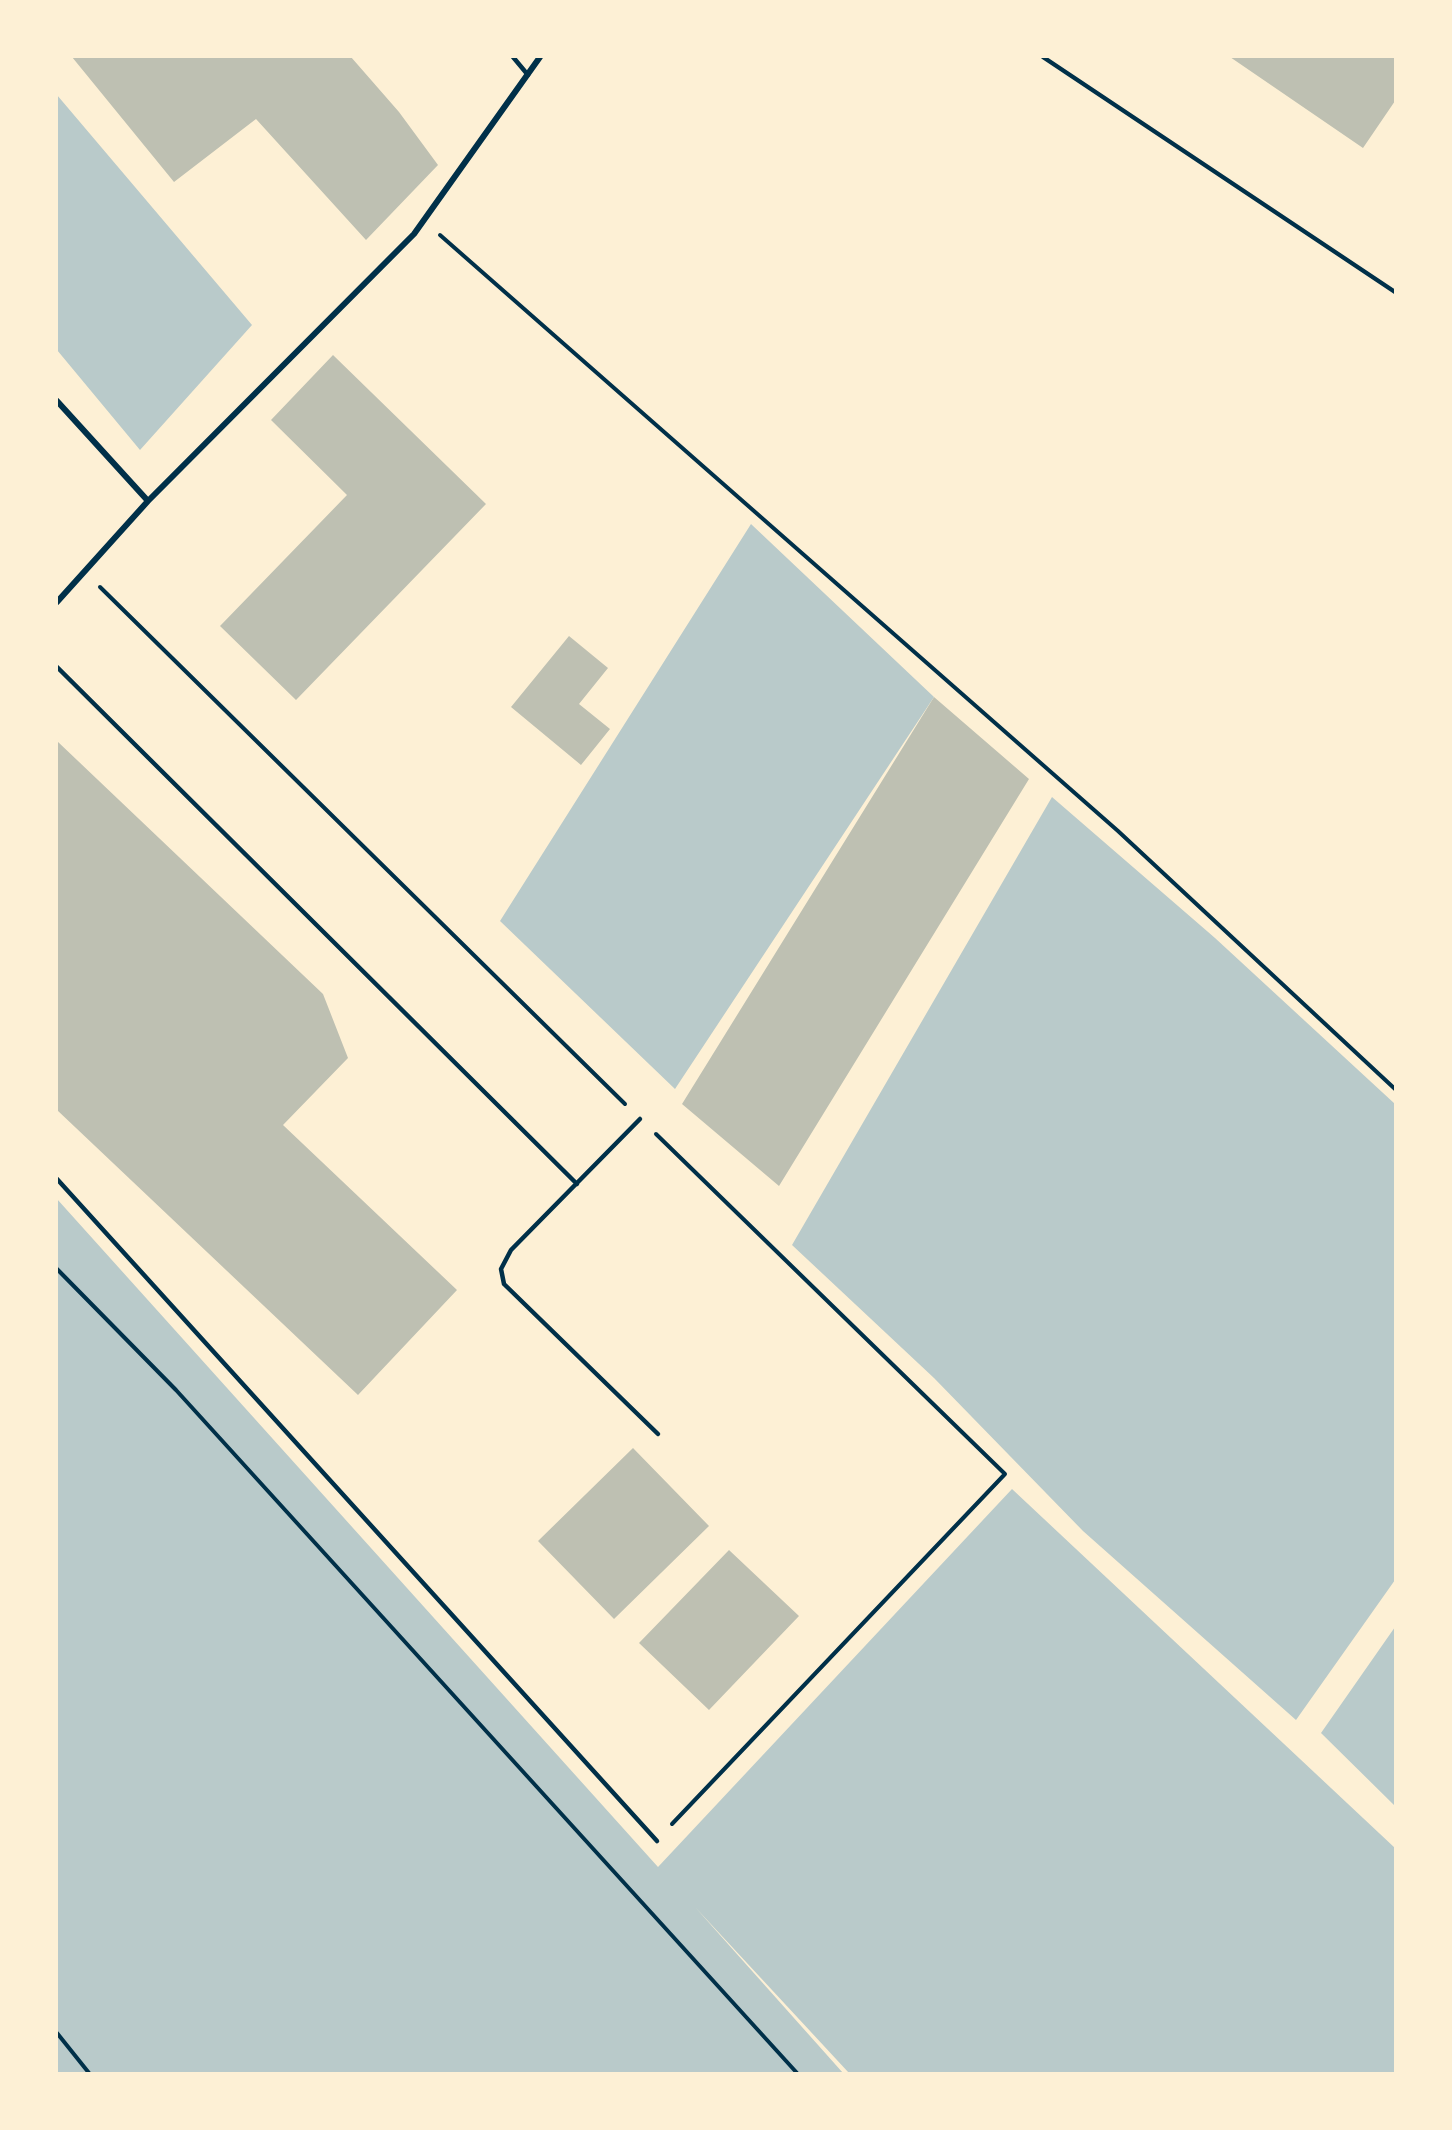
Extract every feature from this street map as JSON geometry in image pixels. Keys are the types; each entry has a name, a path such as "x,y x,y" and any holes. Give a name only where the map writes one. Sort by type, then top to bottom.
{"street":[{"path":"57,602 148,501 357,293 422,223 540,57"},
{"path":"57,401 148,501"}],"lane":[{"path":"513,57 528,75"},
{"path":"1043,57 1395,292"},
{"path":"57,667 577,1184"},
{"path":"640,1119 511,1250 501,1269 504,1284 658,1434"},
{"path":"57,1179 657,1840"}],"path":[{"path":"422,223 440,235 1118,831 1395,1089"},
{"path":"85,571 640,1119 1005,1474 657,1840"},
{"path":"57,1269 176,1390 797,2073"},
{"path":"57,2033 89,2073"}],"shaded area":[{"path":"57,95 252,325 140,450 57,350"},
{"path":"751,524 934,697 675,1089 500,921"},
{"path":"1052,797 1215,938 1395,1104 1395,1580 1296,1720 1083,1531 934,1378 792,1245"},
{"path":"57,1199 658,1867 1012,1489 1395,1848 1395,2073 849,2073 695,1907 843,2073 57,2073"},
{"path":"1395,1627 1395,1806 1321,1733"}],"building":[{"path":"72,57 351,57 399,112 438,165 366,240 256,119 174,182"},
{"path":"1230,57 1395,57 1395,101 1363,148"},
{"path":"333,355 486,504 296,700 220,626 347,495 271,420"},
{"path":"569,636 608,668 579,704 610,729 581,765 511,707"},
{"path":"934,697 1029,779 779,1186 682,1104"},
{"path":"57,741 323,994 348,1058 283,1125 457,1290 358,1395 57,1110"},
{"path":"633,1448 709,1526 614,1619 538,1541"},
{"path":"729,1550 799,1616 709,1710 639,1643"}]}
